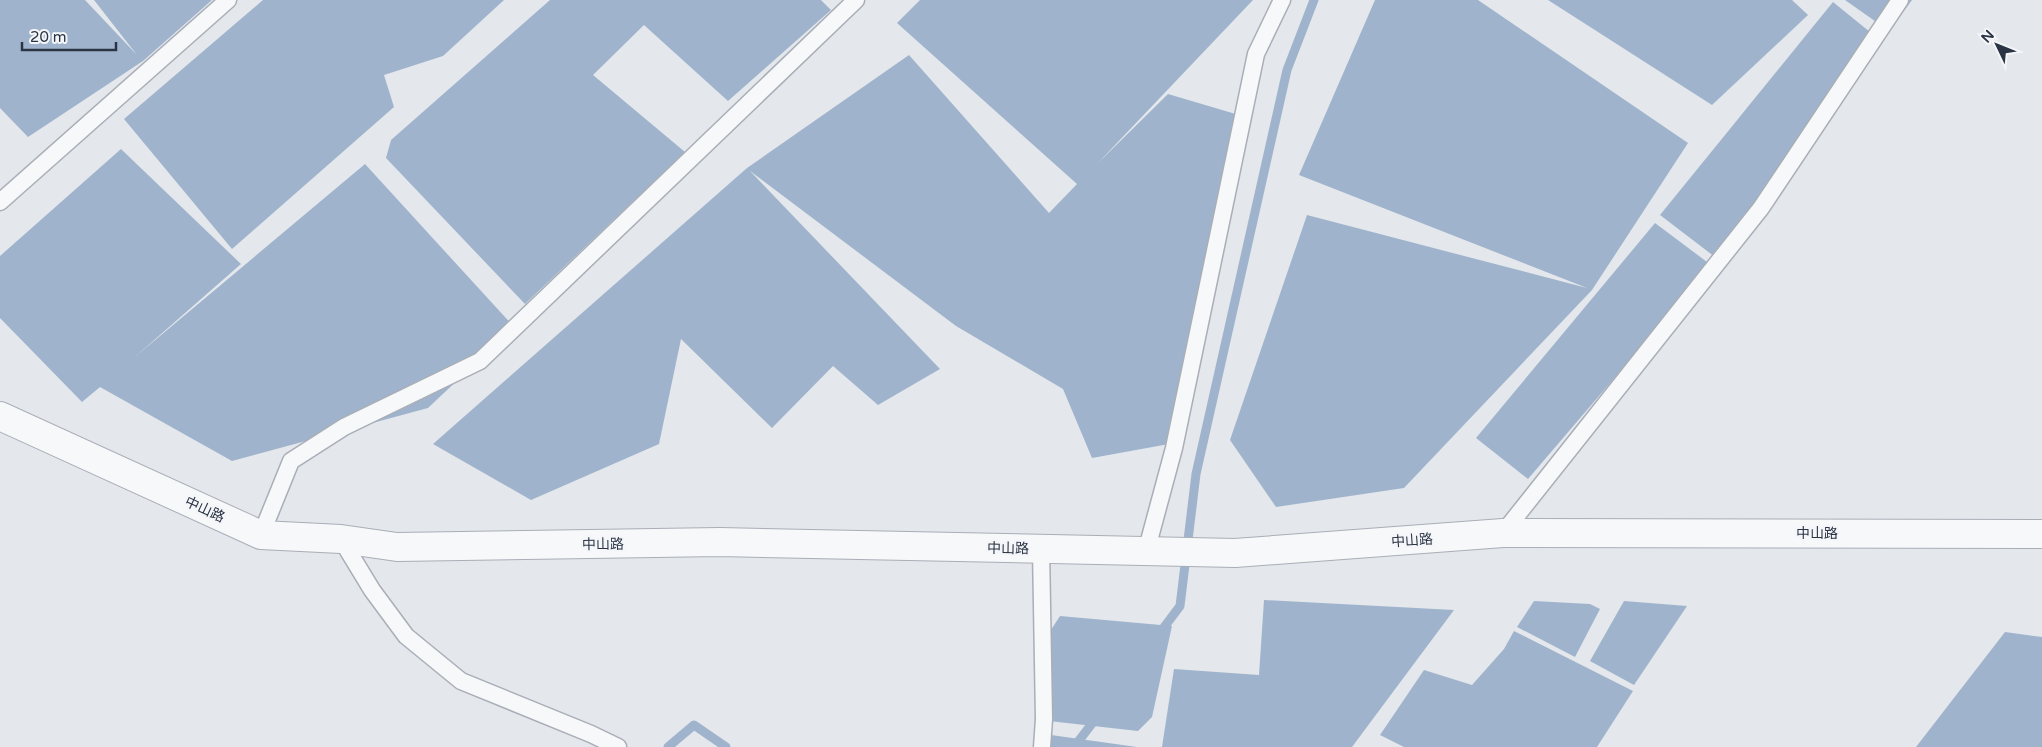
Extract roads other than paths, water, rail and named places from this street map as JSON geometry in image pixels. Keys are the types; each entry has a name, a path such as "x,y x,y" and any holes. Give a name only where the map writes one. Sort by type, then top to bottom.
{"street":[{"name":"中山路","path":"0,416 261,535 341,538 397,547 720,542 1235,553 1503,533 2042,534"}],"lane":[{"path":"0,202 228,0"},
{"path":"261,535 291,461 344,427 480,360 856,0"},
{"path":"1158,552 1176,438 1256,54 1282,0"},
{"path":"1503,533 1760,208 1900,0"},
{"path":"341,538 372,590 406,636 461,681 591,734 618,747"},
{"path":"1041,549 1044,719 1042,747"}],"water":[{"path":"0,0 85,0 137,55 94,0 212,0 143,61 28,137 0,108"},
{"path":"263,0 504,0 443,56 384,75 394,107 232,249 124,119"},
{"path":"550,0 821,0 831,10 728,101 644,25 593,75 685,152 525,304 386,158 391,140"},
{"path":"920,0 1253,0 1097,164 1168,94 1239,115 1169,444 1092,458 1063,389 956,326 750,171 940,369 878,405 833,366 772,428 681,339 659,444 531,500 433,444 747,168 909,55 1049,213 1077,184 897,23"},
{"path":"1375,0 1478,0 1688,143 1592,290 1404,488 1276,507 1230,440 1307,215 1587,288 1299,175"},
{"path":"1548,0 1792,0 1808,15 1712,105"},
{"path":"1845,0 1912,0 1889,31"},
{"path":"1833,2 1870,32 1768,201 1715,257 1660,215"},
{"path":"121,149 241,264 136,356 365,164 514,327 428,408 232,461 100,387 82,402 0,318 0,256"},
{"path":"1655,223 1711,265 1528,479 1476,438"},
{"path":"1264,600 1454,610 1352,747 1162,747 1174,669 1259,675"},
{"path":"1534,601 1590,604 1600,609 1575,657 1517,627"},
{"path":"1624,601 1687,606 1634,685 1590,661"},
{"path":"1060,616 1172,626 1152,717 1138,731 1049,721 1047,636"},
{"path":"1514,631 1633,691 1597,747 1404,747 1380,735 1424,670 1472,685 1504,649"},
{"path":"2005,632 2042,637 2042,747 1916,747"},
{"path":"1051,735 1137,747 1050,747"}],"waterway":[{"path":"1159,634 1180,606 1196,474 1287,70 1314,0"},
{"path":"1074,747 1097,717"},
{"path":"668,747 694,725 726,747"}]}
